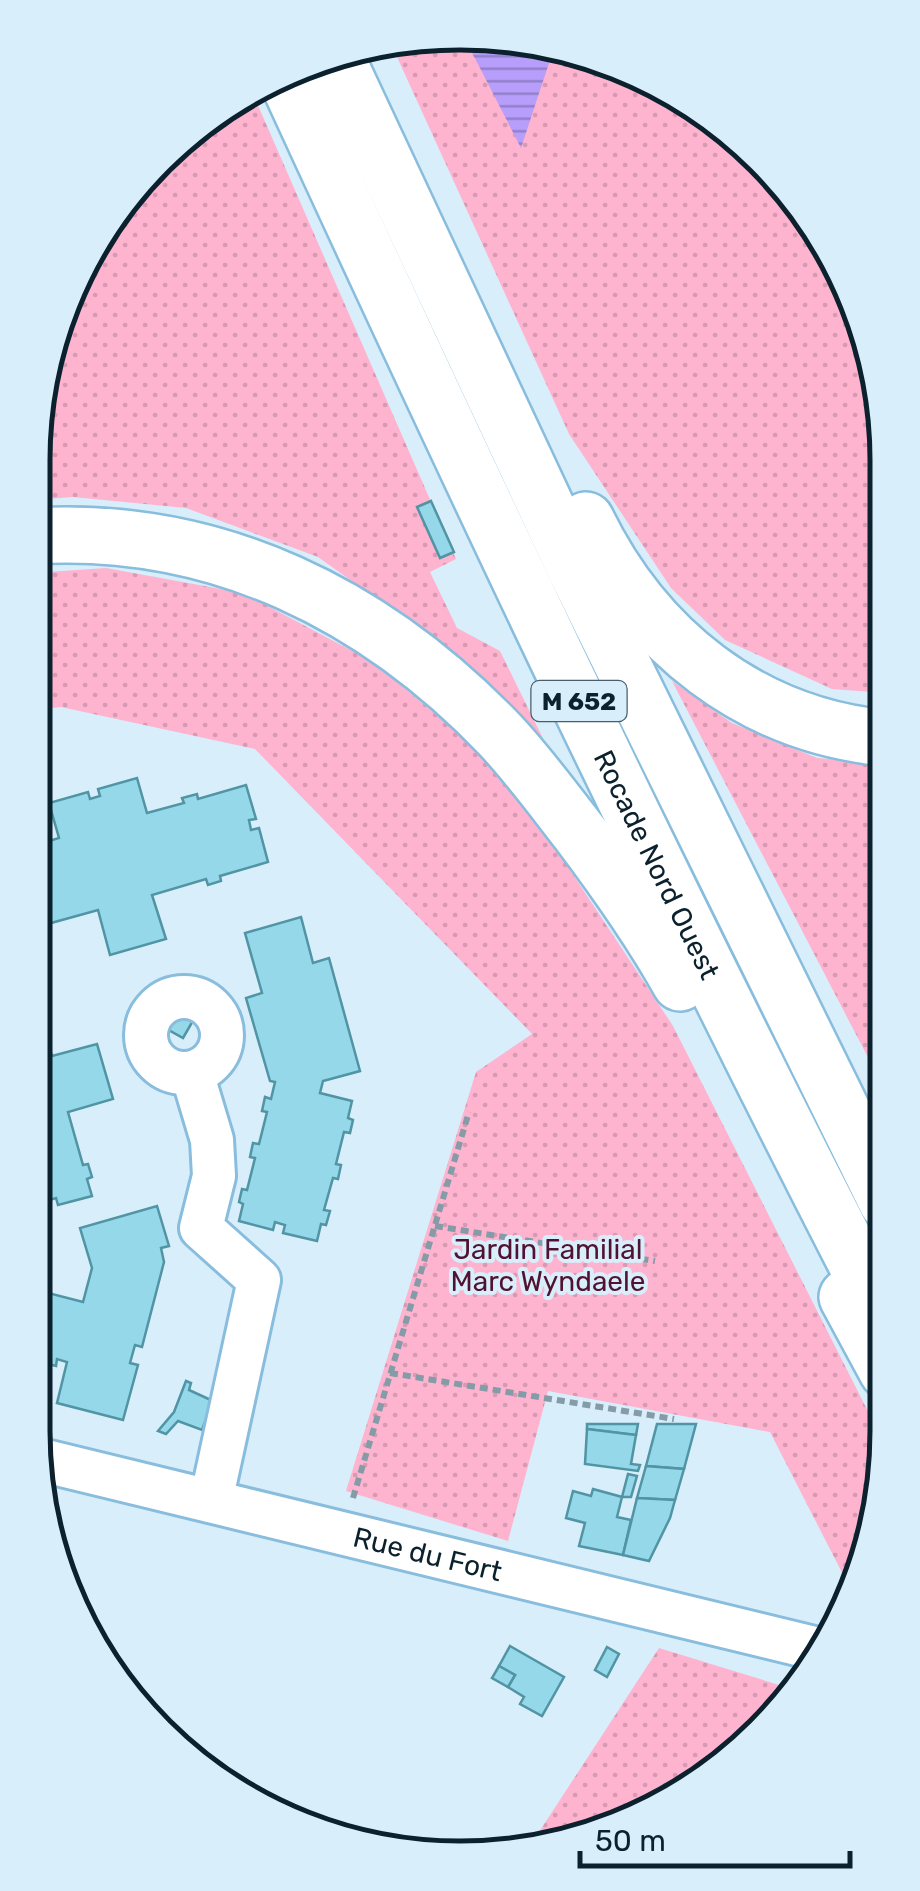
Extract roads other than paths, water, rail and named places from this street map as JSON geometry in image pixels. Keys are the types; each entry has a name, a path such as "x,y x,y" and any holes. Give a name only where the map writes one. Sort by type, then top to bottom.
{"highway":[{"name":"Rocade Nord Ouest","path":"341,68 574,566 870,1167"},
{"name":"Rocade Nord Ouest","path":"290,87 618,780 870,1290"},
{"path":"409,218 523,396 611,564 658,626 708,670 762,705 822,727 870,735"},
{"path":"50,536 163,544 235,561 295,584 397,645 502,737 646,924 870,1340"}],"street":[{"path":"192,1073 212,1140 214,1176 201,1228 259,1280 211,1501"},
{"name":"Rue du Fort","path":"52,1462 808,1648"}],"park label":[{"name":"Jardin Familial Marc Wyndaele","path":"548,1265"}]}
